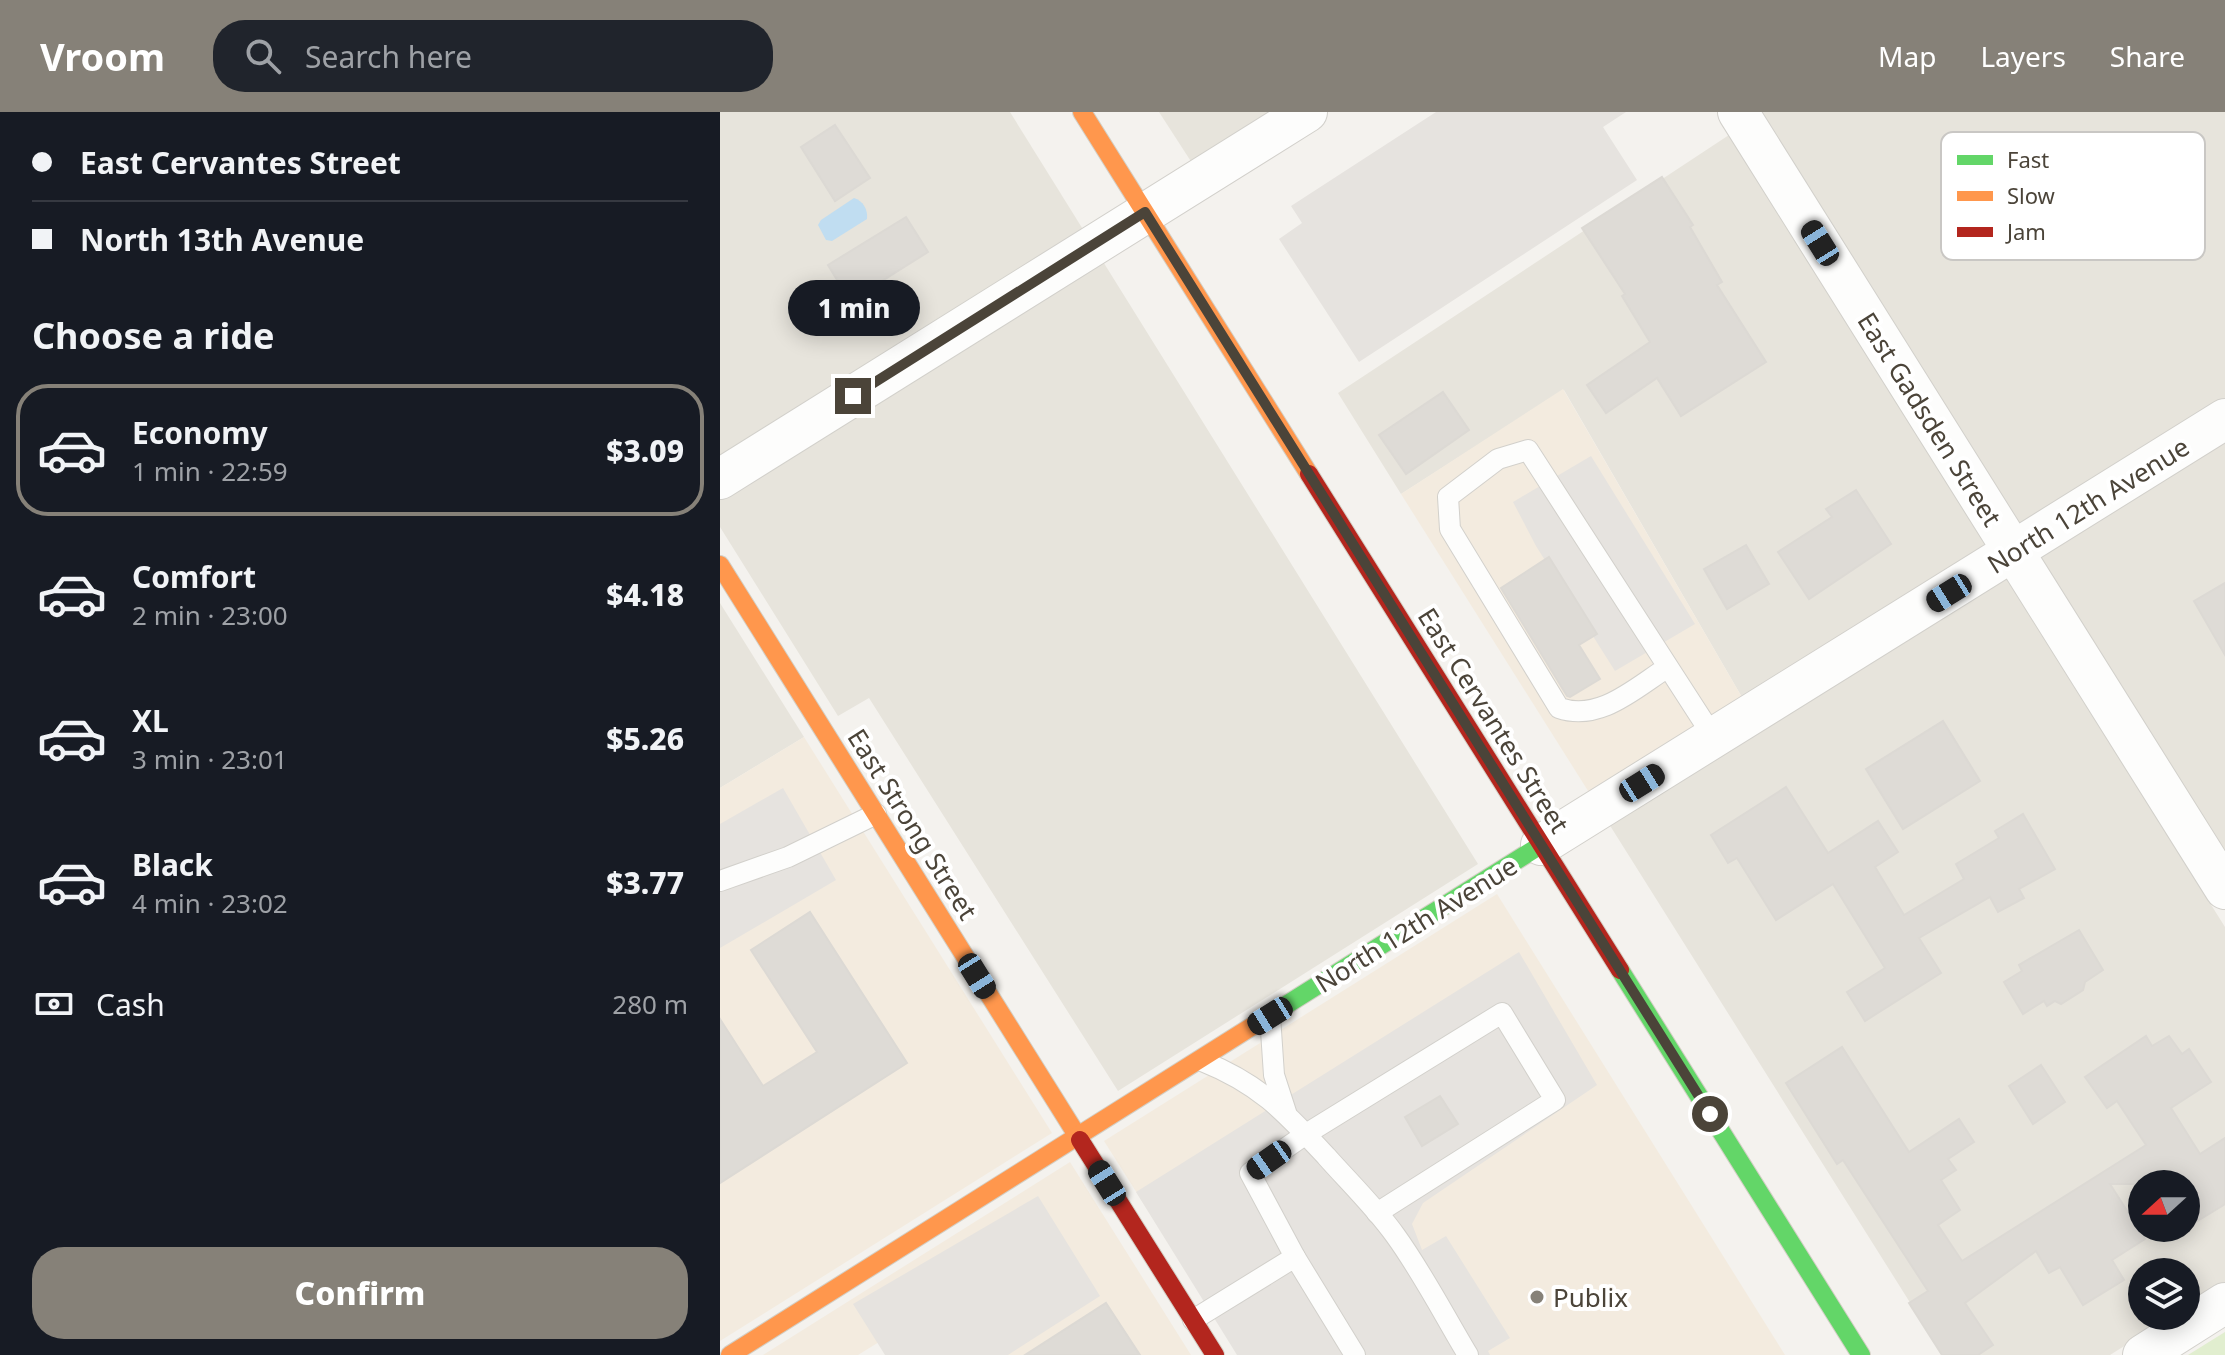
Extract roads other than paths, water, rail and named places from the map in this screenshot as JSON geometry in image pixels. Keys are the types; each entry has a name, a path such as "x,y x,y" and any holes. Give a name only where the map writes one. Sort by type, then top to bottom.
{"street":[{"name":"East Cervantes Street","path":"1082,112 1861,1355"},
{"path":"720,479 1307,112"},
{"name":"East Gadsden Street","path":"1738,112 2225,889"},
{"name":"North 12th Avenue","path":"730,1355 2225,419"},
{"name":"East Strong Street","path":"720,565 1215,1355"},
{"path":"2143,1355 2225,1303"}],"lane":[{"path":"1668,667 1601,710 1575,714 1559,708 1450,529 1448,497 1498,459 1528,450 1714,738"},
{"path":"720,881 788,857 876,814"},
{"path":"1355,1355 1295,1257 1250,1173 1306,1134 1502,1013 1555,1100 1377,1213"},
{"path":"1270,1016 1274,1075 1286,1112"},
{"path":"1200,1060 1231,1072 1255,1087 1286,1112 1306,1134 1395,1235 1468,1355"},
{"path":"1193,1320 1295,1257"}],"water":[{"path":"854,198 864,206 867,219 832,241 826,240 818,225 821,220"}],"place":[{"name":"Publix","path":"1537,1297"}]}
